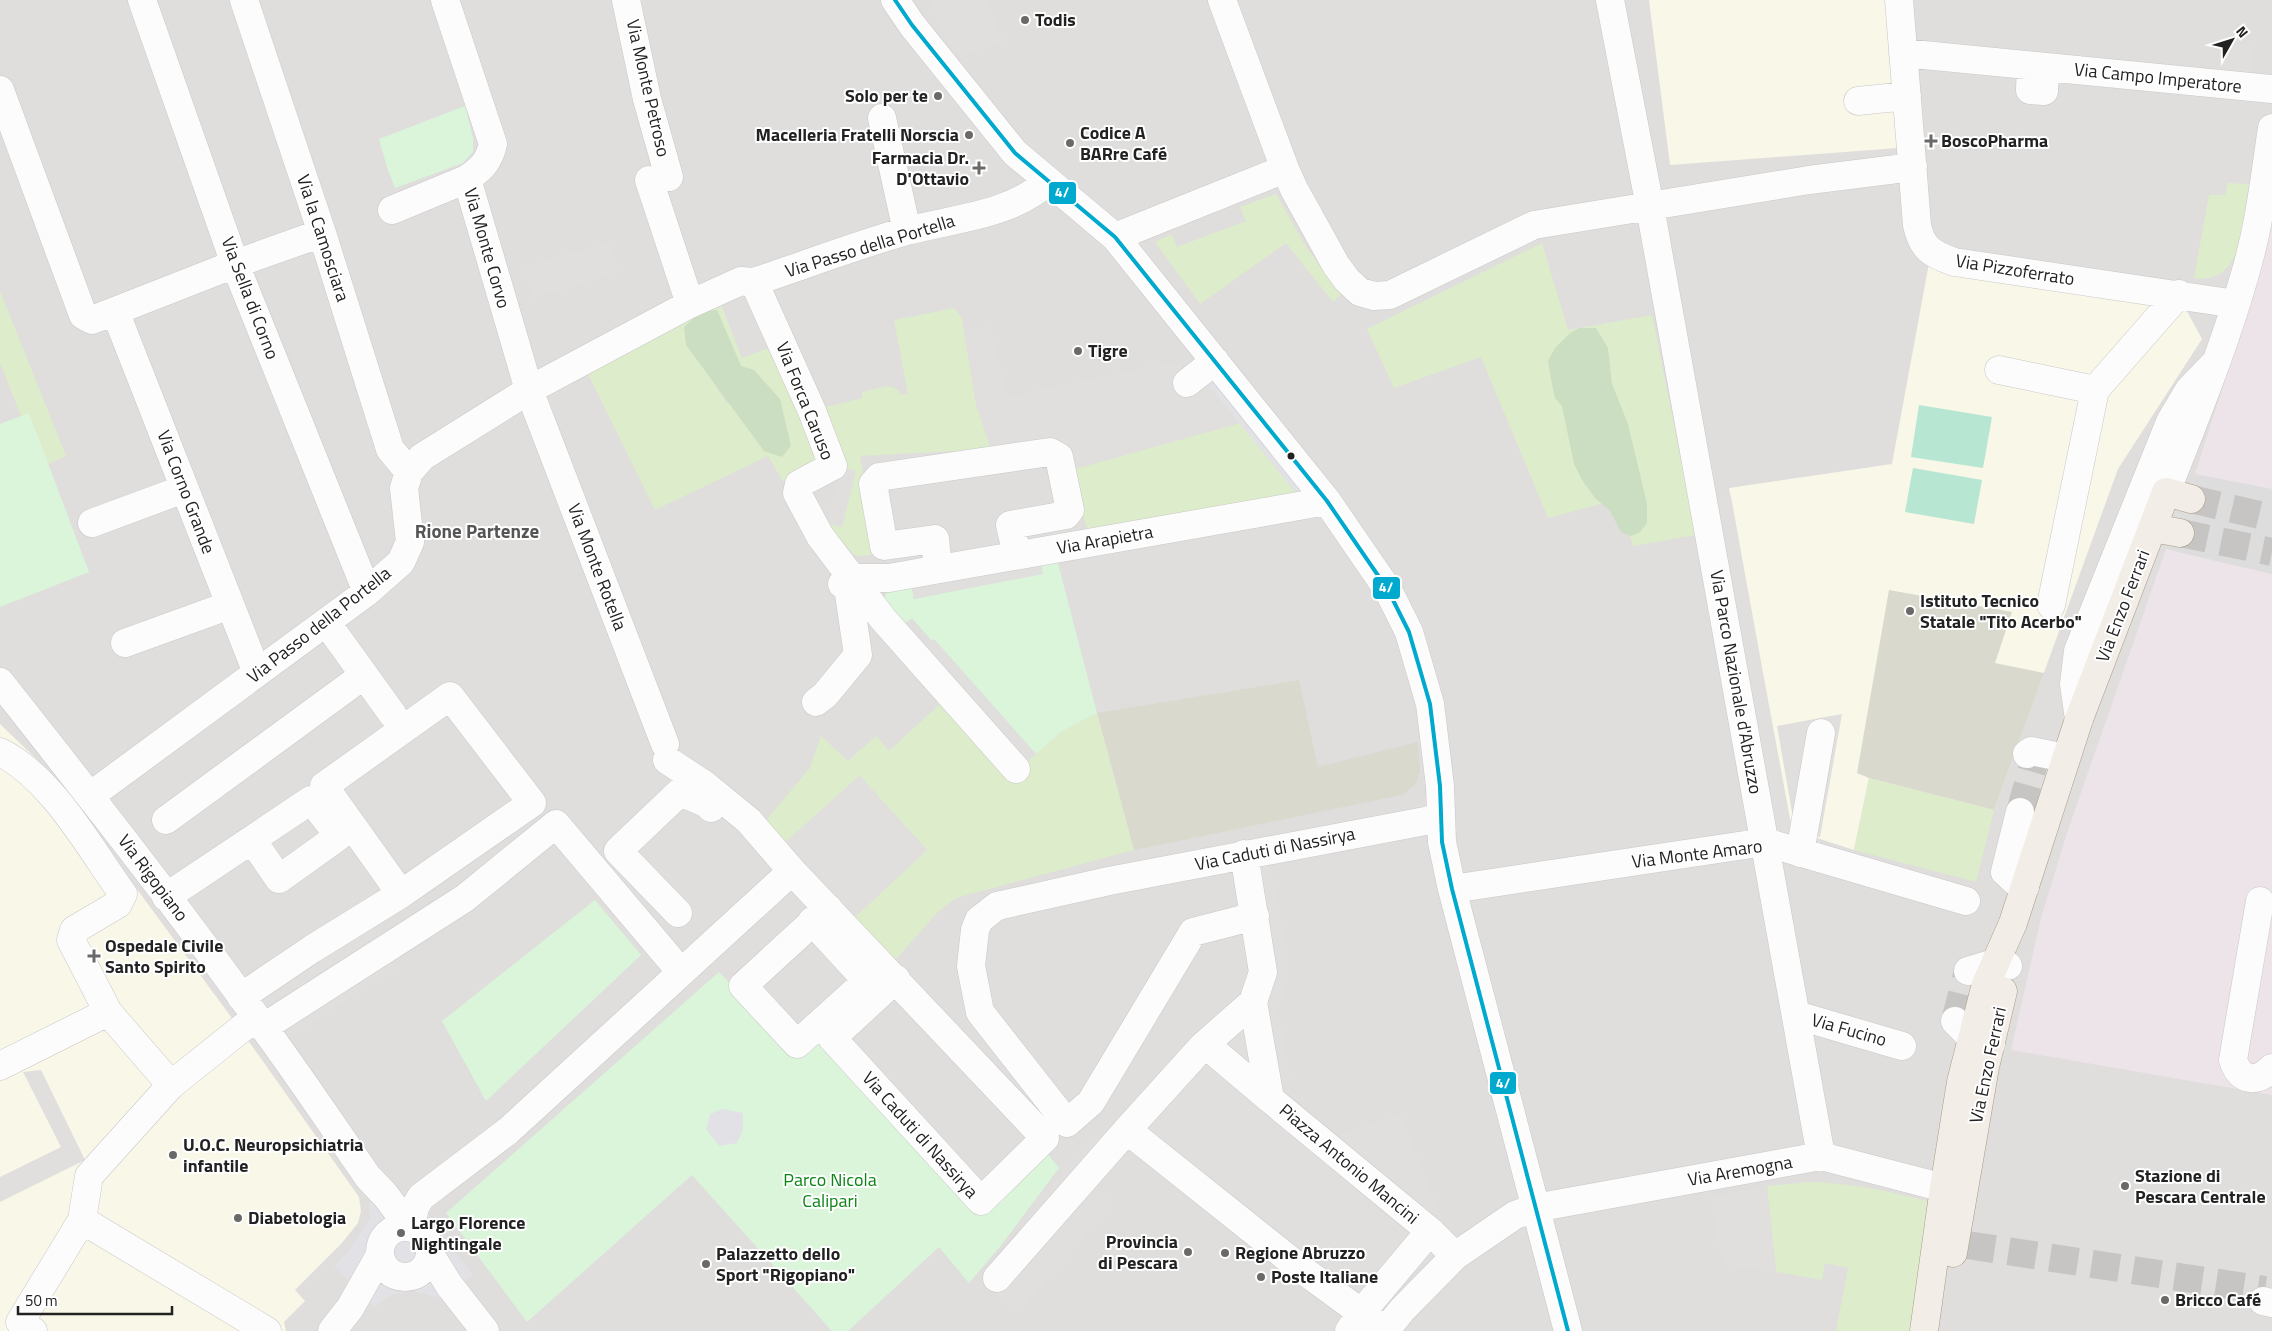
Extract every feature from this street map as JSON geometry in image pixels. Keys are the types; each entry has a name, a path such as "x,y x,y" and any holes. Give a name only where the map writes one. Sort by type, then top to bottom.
{"main road":[{"name":"Via Enzo Ferrari","path":"1941,1331 1953,1242 1952,1198 1985,1067 1973,1035 1986,984 2002,965 2065,758 2167,492"},
{"path":"2153,528 2180,534"},
{"name":"Via Enzo Ferrari","path":"1924,1331 1953,1242"}],"street":[{"name":"Via Sella di Corno","path":"142,0 236,264 367,592"},
{"name":"Via la Camosciara","path":"244,0 322,233 390,449 409,472"},
{"name":"Via Monte Corvo","path":"445,0 493,144 485,165 467,179 529,390"},
{"name":"Via Monte Petroso","path":"626,0 647,98 659,178 690,304"},
{"path":"895,0 912,25 1015,153 1046,182 1115,237 1327,501 1388,590 1409,632 1430,704 1440,786 1442,842 1452,889 1568,1331"},
{"path":"1222,0 1294,190 1336,265 1355,288 1374,296 1395,292 1534,225 1809,180 1913,167"},
{"name":"Via Parco Nazionale d'Abruzzo","path":"1610,0 1650,207 1821,1156"},
{"name":"Via Pizzoferrato","path":"1899,0 1917,225 1921,240 1930,252 1954,262 2236,304"},
{"name":"Via Campo Imperatore","path":"1903,53 2272,89"},
{"path":"0,90 82,315 92,320 322,233"},
{"path":"1858,101 1907,96"},
{"path":"882,118 907,231"},
{"path":"2167,492 2215,364 2248,266 2257,225 2272,128"},
{"path":"1115,237 1286,170"},
{"path":"392,210 467,179"},
{"name":"Via Passo della Portella","path":"90,796 367,592 400,562 410,542 404,488 409,472 422,458 529,390 690,304 741,281 754,282 907,231 997,211 1035,192 1046,182"},
{"name":"Via Forca Caruso","path":"754,282 812,411 833,466 792,485 847,582"},
{"path":"2051,605 2096,390 2179,294"},
{"name":"Via Corno Grande","path":"115,311 257,674"},
{"path":"1187,383 1215,361"},
{"path":"1998,370 2096,390"},
{"name":"Via Monte Rotella","path":"529,390 666,752"},
{"path":"938,569 935,539 884,546 873,484 879,477 1050,452 1059,457 1070,510 1066,515 1010,525 1017,555"},
{"path":"92,523 184,489"},
{"name":"Via Enzo Ferrari","path":"2079,719 2074,684 2078,651 2167,492"},
{"name":"Via Arapietra","path":"847,582 938,569 1327,501"},
{"path":"877,609 875,596 883,578"},
{"path":"847,582 877,609 883,619 1016,768"},
{"path":"816,702 825,695 858,655 847,582"},
{"path":"126,643 230,605"},
{"path":"326,622 393,714"},
{"path":"166,820 364,675"},
{"name":"Via Rigopiano","path":"0,682 90,796 166,897 405,1225"},
{"path":"33,1331 20,1322 82,1220 89,1176 171,1085 253,1014 312,949 394,899 532,803 450,696 324,786 394,899"},
{"path":"1800,853 1821,733"},
{"path":"2027,754 2031,751 2065,758"},
{"path":"0,752 22,765 50,792 123,894 118,904 74,930 71,940 108,1012 171,1085"},
{"name":"Via Caduti di Nassirya","path":"666,752 754,827 792,871 820,914 896,979 1045,1138 981,1201 832,1038 896,979"},
{"path":"678,914 618,851 680,792 706,803 740,840 754,827"},
{"path":"166,897 311,800 338,836 394,899"},
{"path":"2025,887 2017,883 2005,872 2018,804 2044,826"},
{"name":"Via Caduti di Nassirya","path":"1254,916 1193,932 1091,1102 1067,1123 980,1012 971,966 975,930 979,920 997,906 1244,854 1440,818"},
{"path":"253,1014 464,898 556,824 681,972"},
{"path":"252,840 279,879 338,836"},
{"name":"Via Monte Amaro","path":"1452,889 1765,842 1966,901"},
{"name":"Piazza Antonio Mancini","path":"1244,854 1263,972 1253,1002 1270,1099 1430,1231 1455,1256"},
{"path":"332,1331 350,1308 405,1225 792,871"},
{"path":"2260,901 2233,1060 2237,1070 2247,1078 2262,1076 2272,1068"},
{"path":"820,914 867,981 797,1044 743,986 820,914"},
{"path":"1968,971 2002,965"},
{"path":"997,1278 1126,1130 1205,1044 1253,1002"},
{"path":"0,1066 108,1012"},
{"name":"Via Fucino","path":"1796,1015 1902,1046"},
{"path":"1205,1044 1270,1099"},
{"path":"1126,1130 1300,1268 1355,1322 1395,1326"},
{"name":"Via Aremogna","path":"1395,1326 1455,1256 1515,1215 1535,1208 1821,1156 1952,1198"},
{"path":"377,1186 402,1199 405,1225 386,1268 415,1268 449,1285 485,1331"},
{"path":"82,1220 267,1331"},
{"path":"350,1308 415,1268 428,1242 405,1225"},
{"path":"1355,1322 1430,1231"}],"shaded area":[{"path":"0,0 2272,0 2272,1331 0,1331"},
{"path":"929,0 986,0 1003,41 960,58 945,38"},
{"path":"1649,0 1886,0 1898,148 1670,165"},
{"path":"2221,42 2254,46 2250,82 2217,78"},
{"path":"2272,217 2272,489 2195,474 2249,304"},
{"path":"610,242 618,272 534,298 524,267"},
{"name":"Istituto Tecnico Statale \"Tito Acerbo\"","path":"1929,263 2182,302 2202,339 2118,469 1994,810 1869,778 1854,850 1792,830 1729,488 1892,464"},
{"path":"991,325 1006,397 1187,359 1240,423 1071,470 991,449 976,404 964,331"},
{"path":"1219,372 1313,490 1296,493 1206,382"},
{"path":"842,467 856,471 842,527 827,523"},
{"path":"1731,496 1791,835 1772,831 1714,500"},
{"path":"2166,549 2272,574 2272,1095 2011,1050 2041,918 2067,833"},
{"path":"1040,559 1043,574 914,599 911,583"},
{"path":"1889,590 2012,612 1995,663 2044,673 1994,810 1869,778 1857,773"},
{"path":"934,639 1036,754 1023,765 922,650"},
{"path":"1299,680 1318,767 1418,742 1420,770 1416,784 1402,795 1134,850 1097,713"},
{"path":"1842,714 1820,837 1795,829 1777,726"},
{"name":"Ospedale Civile Santo Spirito","path":"0,724 52,774 240,1029 359,1197 361,1211 358,1223 341,1244 295,1290 305,1301 284,1322 286,1331 0,1331"},
{"path":"859,776 927,850 849,922 780,847"},
{"path":"1269,862 1288,957 1286,985 1277,1014 1284,1038 1289,1081 1280,1094 1336,1137 1400,1114 1450,1239 1370,1314 1345,1318 1132,1142 1096,1186 1114,1202 1016,1315 994,1291 994,1267 1056,1180 1204,1031 1251,987 1251,867"},
{"path":"371,928 397,968 286,1039 257,1000"},
{"path":"41,1070 85,1160 0,1202 0,1177 61,1147 23,1072"},
{"path":"723,1109 743,1113 743,1130 737,1143 719,1146 706,1129 710,1114"},
{"name":"Largo Florence Nightingale","path":"392,1184 404,1192 415,1188 432,1208 428,1217 473,1275 443,1299 413,1291 391,1295 374,1307 334,1266 350,1249 370,1218 369,1203"},
{"path":"1767,1186 1776,1272 1723,1264 1710,1197"}],"green space":[{"path":"465,106 473,138 473,152 463,163 395,188 379,139"},
{"path":"2228,183 2249,184 2246,214 2239,247 2232,261 2223,271 2210,278 2194,278 2209,195 2225,195"},
{"path":"1276,194 1306,247 1341,294 1333,302 1286,243 1200,304 1155,242 1172,234 1177,247 1246,221 1240,207"},
{"path":"1542,243 1568,330 1652,315 1696,535 1633,546 1619,499 1548,518 1481,357 1394,388 1367,329"},
{"path":"0,291 66,456 48,464 29,414 21,416 0,363"},
{"path":"719,299 742,358 777,345 826,462 783,481 768,456 655,510 588,374","holes":["717,310 741,366 727,403 709,376"]},
{"path":"954,308 962,318 976,404 991,449 860,456 879,554 860,556 853,554 827,523 842,527 842,467 818,409 862,398 862,392 888,386 899,390 900,395 908,394 894,320"},
{"path":"717,310 741,366 754,370 780,399 791,446 782,457 764,451 686,345 684,327 702,311"},
{"path":"1579,328 1596,328 1608,348 1612,384 1628,424 1647,504 1647,523 1640,532 1631,536 1621,532 1610,511 1595,498 1582,480 1574,464 1562,406 1555,398 1548,361 1555,348 1570,333"},
{"path":"1919,405 1992,417 1983,468 1911,457"},
{"path":"29,413 89,572 0,607 0,424"},
{"path":"1240,423 1296,493 1087,529 1071,470"},
{"path":"1913,468 1982,480 1974,524 1905,512"},
{"path":"1056,556 1097,713 1062,731 1036,754 934,639 932,641 912,618 902,626 884,600 888,588 911,583 914,599 1042,573 1040,559"},
{"path":"941,703 1006,778 1062,731 1097,713 1134,850 956,898 938,912 894,961 853,919 927,850 860,776 780,847 760,827 810,768 821,736 848,761 876,736 889,751"},
{"path":"1869,778 1994,810 1976,882 1854,850"},
{"path":"595,900 641,955 486,1101 442,1021"},
{"name":"Parco Nicola Calipari","path":"719,972 801,1059 818,1044 979,1215 1047,1153 1059,1168 999,1248 969,1283 939,1247 848,1331 832,1331 692,1175 527,1322 446,1213"},
{"path":"1810,1182 1840,1184 1884,1191 1927,1201 1930,1205 1911,1331 1836,1331 1848,1268 1825,1263 1822,1280 1776,1272 1767,1186"}],"pier":[{"path":"2199,475 2272,489 2272,574 2174,551"}],"tunnel":[{"path":"2191,499 2272,518"},
{"path":"2180,533 2272,552"},
{"path":"2020,812 2037,752"},
{"path":"1955,1021 1968,971"},
{"path":"1967,1245 2265,1290"}],"transit line":[{"name":"4/","path":"895,0 912,25 1015,153 1115,237 1327,501 1388,590 1409,632 1430,704 1440,786 1442,842 1452,889 1568,1331"}],"place":[{"name":"Todis","path":"1025,20"},
{"name":"Solo per te","path":"938,96"},
{"name":"Macelleria Fratelli Norscia","path":"969,135"},
{"name":"BoscoPharma","path":"1931,141"},
{"name":"Codice A BARre Café","path":"1070,143"},
{"name":"Farmacia Dr. D'Ottavio","path":"979,168"},
{"name":"Tigre","path":"1078,351"},
{"name":"Istituto Tecnico Statale \"Tito Acerbo\"","path":"1910,611"},
{"name":"Ospedale Civile Santo Spirito","path":"94,956"},
{"name":"U.O.C. Neuropsichiatria infantile","path":"173,1155"},
{"name":"Stazione di Pescara Centrale","path":"2125,1186"},
{"name":"Diabetologia","path":"238,1218"},
{"name":"Largo Florence Nightingale","path":"401,1233"},
{"name":"Provincia di Pescara","path":"1188,1252"},
{"name":"Regione Abruzzo","path":"1225,1253"},
{"name":"Palazzetto dello Sport \"Rigopiano\"","path":"706,1264"},
{"name":"Poste Italiane","path":"1261,1277"},
{"name":"Bricco Café","path":"2165,1300"}],"district":[{"name":"Rione Partenze","path":"477,531"}]}
